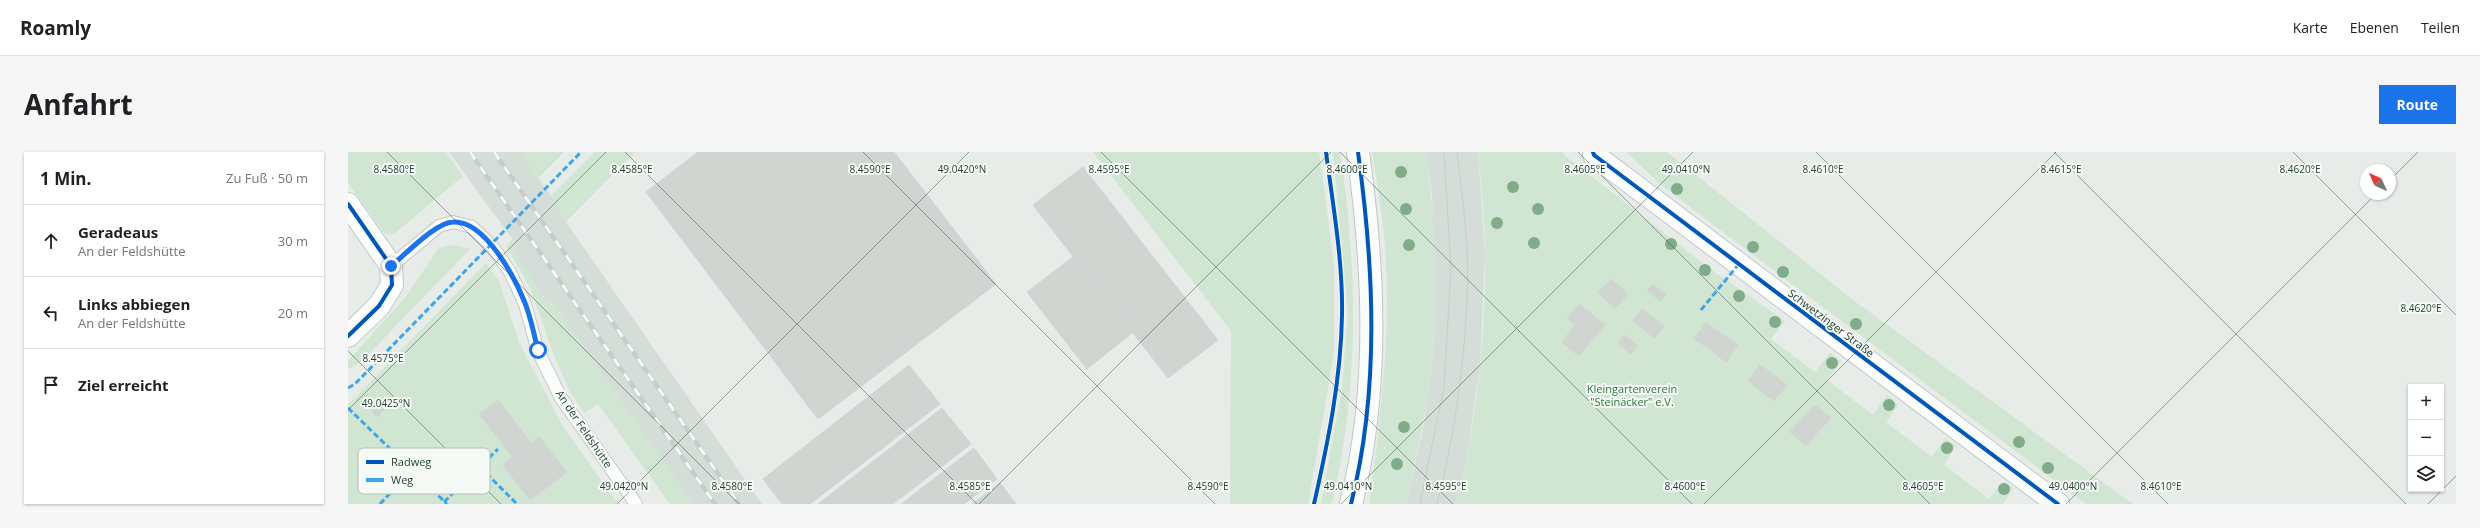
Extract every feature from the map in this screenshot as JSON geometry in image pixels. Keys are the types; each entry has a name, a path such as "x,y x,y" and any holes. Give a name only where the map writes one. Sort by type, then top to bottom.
{"street":[{"path":"1351,504 1361,448 1371,354 1370,264 1358,152"},
{"name":"Schwetzinger Straße","path":"1593,154 2058,504"},
{"path":"348,204 391,266 392,286 379,306 348,336"}],"lane":[{"name":"An der Feldshütte","path":"391,266 439,226 453,222 472,227 492,246 510,272 525,304 538,350 561,398 636,504"}],"shaded area":[{"path":"449,152 520,152 551,196 566,222 762,504 693,504 551,300 546,303 511,247 515,243"},
{"path":"1426,152 1478,152 1485,255 1480,365 1465,468 1455,504 1406,504 1423,429 1433,360 1436,310 1432,195"}],"green space":[{"path":"348,152 446,152 463,176 394,234 385,234 348,183"},
{"path":"520,152 564,152 537,179"},
{"path":"595,152 635,152 566,222 551,196"},
{"path":"1093,152 1319,152 1334,264 1334,353 1308,504 1230,504 1231,331"},
{"path":"1333,152 1340,152 1346,196 1350,240 1353,328 1347,417 1341,460 1332,504 1321,504 1342,389 1348,311"},
{"path":"1372,152 1426,152 1432,204 1436,256 1436,309 1433,361 1431,379 1406,504 1369,504 1383,384 1387,324 1384,236"},
{"name":"Kleingartenverein \"Steinäcker\" e.V.","path":"1478,152 1563,152 1564,155 1709,268 1785,321 1771,339 1815,372 1830,353 1841,361 1827,380 1873,415 1887,395 1898,405 1886,422 1932,457 1945,438 1956,446 1944,465 1989,499 2003,482 2013,488 2003,504 1455,504 1469,444 1474,413 1484,316 1485,242"},
{"path":"1626,152 1667,152 1853,300 2133,504 2086,504 1720,230 1659,183"},
{"path":"512,240 515,244 511,247 546,303 551,300 693,504 670,504 598,404 584,413 571,393 555,358 531,290 506,246"},
{"path":"453,245 470,249 361,362 348,369 348,361 404,299 439,248"},
{"path":"486,263 499,281 519,342 562,425 618,504 348,504 348,405"}],"building":[{"path":"698,152 894,152 996,284 818,419 646,192"},
{"path":"1083,167 1218,340 1168,378 1033,205"},
{"path":"1073,257 1132,333 1087,369 1027,292"},
{"path":"1611,279 1628,294 1615,308 1598,293"},
{"path":"1653,284 1666,295 1660,301 1647,290"},
{"path":"1579,304 1605,325 1592,340 1567,318"},
{"path":"1642,309 1664,326 1654,338 1633,321"},
{"path":"1706,323 1722,334 1711,350 1694,339"},
{"path":"1575,325 1592,340 1579,356 1562,342"},
{"path":"1722,334 1738,345 1726,362 1711,350"},
{"path":"1624,335 1638,346 1631,354 1618,343"},
{"path":"909,365 940,404 810,504 782,504 763,479"},
{"path":"1760,365 1774,375 1762,392 1748,381"},
{"path":"1774,375 1787,385 1774,401 1762,392"},
{"path":"498,400 531,443 513,457 479,414"},
{"path":"381,403 386,408 377,417 372,412"},
{"path":"1815,405 1831,418 1816,434 1800,421"},
{"path":"942,408 971,444 893,504 818,504"},
{"path":"1800,421 1816,434 1806,446 1790,432"},
{"path":"539,437 567,472 530,500 503,465"},
{"path":"974,448 997,479 964,504 901,504"},
{"path":"1000,483 1016,504 972,504"}],"tram line":[{"path":"1420,504 1444,387 1451,269 1444,152"},
{"path":"1437,504 1453,428 1461,377 1466,326 1468,263 1464,207 1457,152"}],"railway":[{"path":"470,152 715,504"},
{"path":"494,152 739,504"}],"marked path":[{"path":"348,388 355,384 581,152"},
{"path":"1701,310 1738,265"},
{"path":"348,408 389,448"},
{"path":"490,457 498,449"},
{"path":"490,477 517,504"},
{"path":"380,504 389,494"},
{"path":"437,494 447,504"},
{"path":"444,502 452,494"}],"cycle path":[{"path":"1314,504 1333,410 1339,363 1342,315 1341,274 1326,152"},
{"path":"1351,504 1367,417 1371,328 1368,240 1358,152"},
{"path":"1593,152 1594,155 2058,504"},
{"path":"348,204 391,266 392,285 379,306 348,336"}],"route":[{"path":"391,266 439,226 453,222 472,227 492,246 510,272 525,304 538,350"}]}
